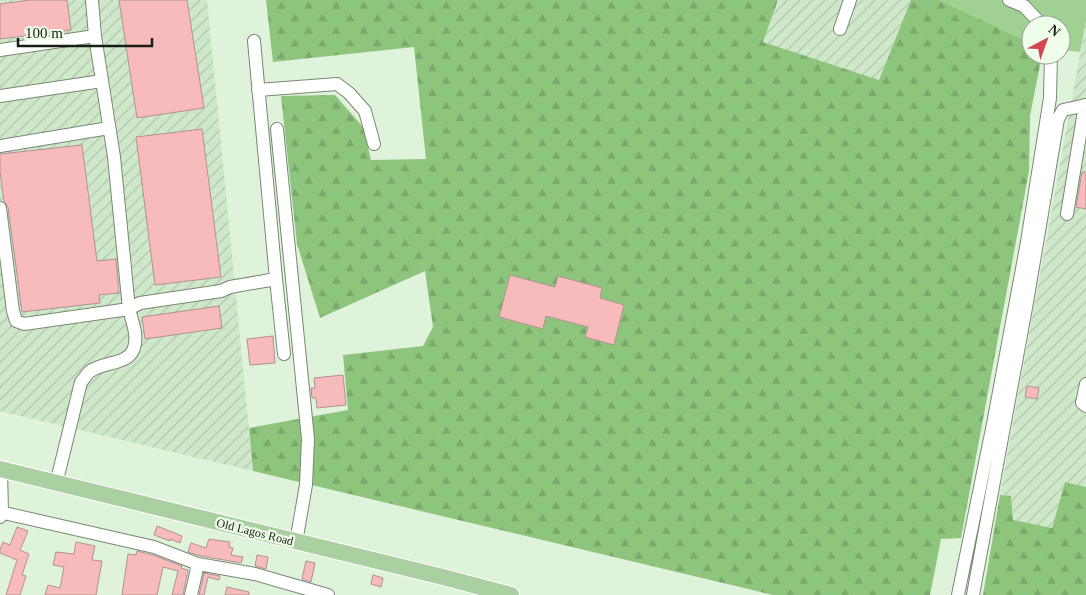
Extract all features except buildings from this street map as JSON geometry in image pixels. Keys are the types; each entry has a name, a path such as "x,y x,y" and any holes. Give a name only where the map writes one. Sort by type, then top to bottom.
{"main road":[{"name":"Old Lagos Road","path":"0,469 511,595"}],"street":[{"path":"56,484 81,382 89,372 121,362 130,355 134,347 135,333 129,309 117,185 95,36 92,0"},
{"path":"840,29 850,0"},
{"path":"1009,0 1024,6 1033,15"},
{"path":"0,50 95,36"},
{"path":"254,41 284,354"},
{"path":"958,595 993,424 1027,242 1050,98 1051,65"},
{"path":"0,96 102,81"},
{"path":"258,90 336,84 348,93 365,111 374,144"},
{"path":"973,595 1026,308 1058,119 1063,110 1086,106 1067,214"},
{"path":"0,146 109,128"},
{"path":"277,129 308,438 306,485 296,542"},
{"path":"0,208 12,311 16,321 24,324 129,309 140,303 221,291 230,287 276,279"},
{"path":"1086,384 1082,403 1086,406"},
{"path":"0,469 1,514 154,547 198,564 255,574 328,595"},
{"path":"191,595 198,564"}],"shaded area":[{"path":"0,0 207,0 253,471 0,411"},
{"path":"778,0 911,0 879,80 763,42"},
{"path":"1086,21 1086,487 1065,482 1052,528 1013,520 1011,496 1000,495"}],"green space":[{"path":"266,0 778,0 763,42 879,80 911,0 939,0 1021,38 1021,65 1040,65 1030,116 1029,171 961,538 941,539 930,595 773,595 253,471 249,428 348,410 343,355 423,346 433,327 425,271 320,318 297,244 281,96 335,95 363,127 371,160 426,159 414,47 273,62"},
{"path":"939,0 1086,0 1086,21 1080,52 1071,51 1071,15 1021,15 1021,38"},
{"path":"1065,482 1086,487 1086,595 983,595 1000,495 1011,496 1013,520 1052,528"}]}
